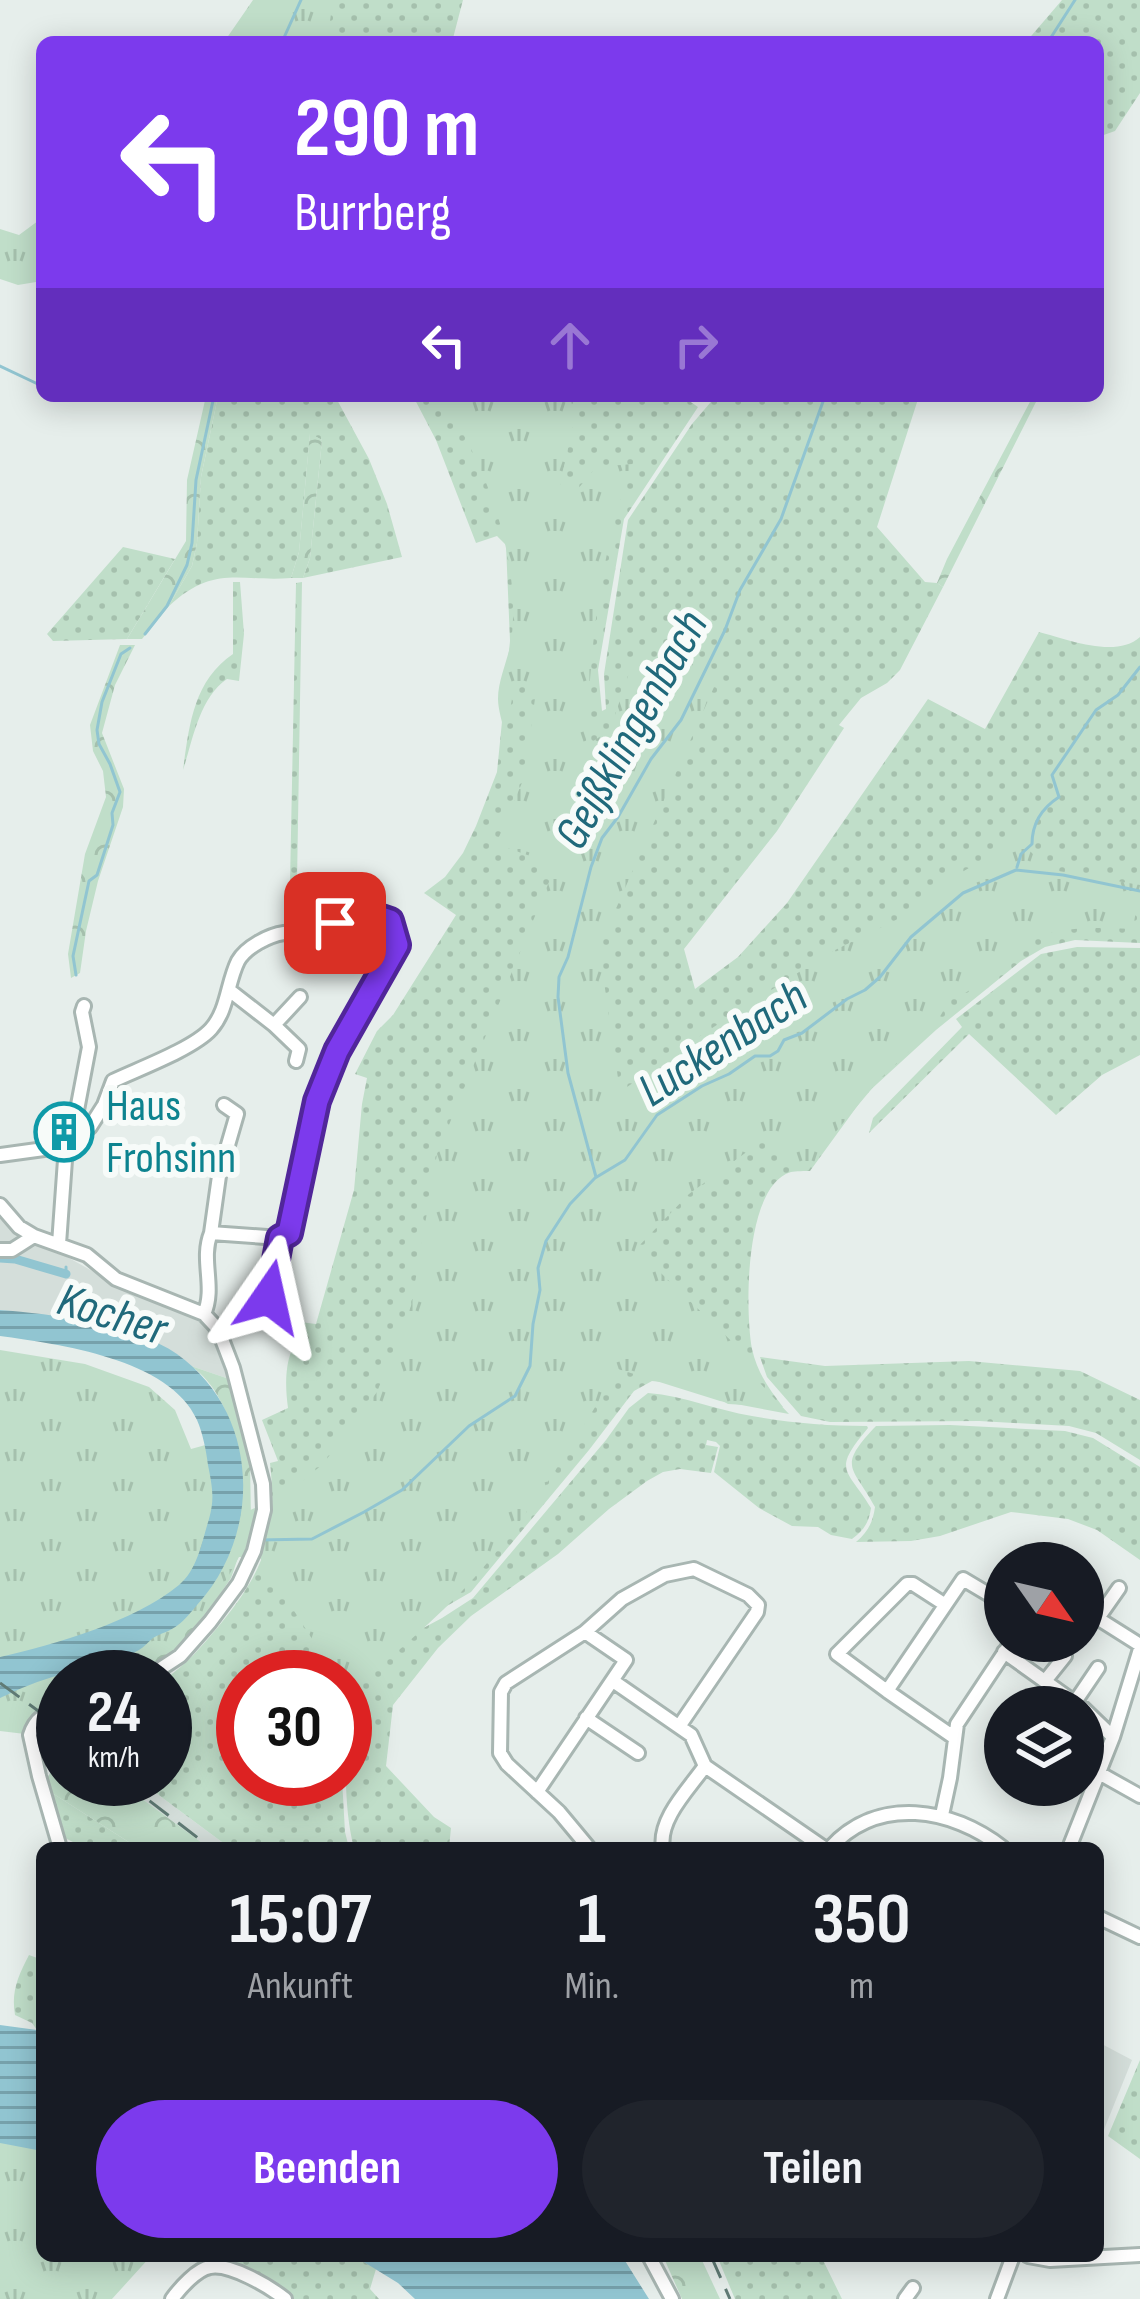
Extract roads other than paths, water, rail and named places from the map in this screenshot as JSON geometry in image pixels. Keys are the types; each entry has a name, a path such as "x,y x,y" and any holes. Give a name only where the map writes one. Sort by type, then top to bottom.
{"street":[{"path":"0,1155 66,1146 90,1127 113,1081 202,1037 224,1008 239,958 252,946 281,933 312,933 358,914 390,921 397,945 337,1051 317,1101 289,1233 280,1238 211,1233"},
{"path":"229,990 299,1049 296,1060"},
{"path":"274,1024 300,997"},
{"path":"79,1133 74,1126 89,1047 84,1006"},
{"path":"204,1314 210,1298 205,1247 237,1114 224,1105"},
{"path":"59,1244 66,1146"},
{"path":"0,1205 34,1236 87,1256 116,1279 204,1314 225,1344 253,1438 264,1510 254,1551 239,1583 185,1650"},
{"path":"0,1250 12,1250 34,1236"},
{"path":"269,1297 280,1238"},
{"path":"585,1842 500,1753 501,1692 506,1683 585,1632 622,1599 665,1575 694,1569 748,1594 758,1605 680,1725"},
{"path":"887,1691 963,1579 984,1592"},
{"path":"944,1604 907,1584 836,1654 955,1738"},
{"path":"1104,1609 1119,1588"},
{"path":"1104,1622 1140,1647 1104,1760"},
{"path":"537,1792 626,1660 585,1632"},
{"path":"941,1814 957,1724 998,1662"},
{"path":"1024,1662 1051,1686"},
{"path":"1045,1682 1060,1662"},
{"path":"1090,1686 1099,1668"},
{"path":"613,1681 691,1735 705,1766 818,1842"},
{"path":"586,1718 638,1753"},
{"path":"36,1724 30,1735 36,1762"},
{"path":"1104,1729 1113,1737"},
{"path":"662,1842 661,1834 673,1811 705,1766"},
{"path":"1104,1776 1140,1796"},
{"path":"48,1806 58,1842"},
{"path":"1071,1842 1086,1806"},
{"path":"834,1842 866,1823 906,1812 941,1814 994,1842"},
{"path":"1104,1920 1140,1937"},
{"path":"1104,2257 1140,2255"},
{"path":"652,2262 672,2299"},
{"path":"997,2299 1011,2262"},
{"path":"172,2299 207,2267 242,2275 285,2299"}],"water":[{"path":"0,1310 116,1328 177,1354 204,1379 224,1408 237,1440 243,1475 242,1509 233,1544 218,1576 183,1621 139,1650 36,1650 36,1683 0,1698 0,1657 117,1621 179,1585 198,1554 212,1498 197,1420 163,1382 110,1358 0,1336"},
{"path":"0,2025 36,2030 36,2150 0,2143"},
{"path":"364,2262 626,2262 649,2299 415,2299"}],"waterway":[{"path":"285,36 301,0"},
{"name":"Geißklingenbach","path":"1052,36 1075,0"},
{"path":"0,366 36,383"},
{"path":"145,634 167,606 187,565 196,480 213,402"},
{"name":"Geißklingenbach","path":"596,1177 568,1073 558,997 559,977 591,867 602,838 681,720 740,590 781,519 823,402"},
{"path":"76,975 73,956 89,881 97,875 120,792 97,730 102,702 121,654 130,648"},
{"path":"1017,867 1021,854 1032,844 1039,817 1059,797 1052,775 1096,710 1118,695 1140,667"},
{"name":"Luckenbach","path":"259,1540 312,1539 364,1512 402,1490 469,1426 515,1396 530,1366 540,1290 538,1268 546,1241 570,1204 595,1178 625,1160 657,1115 755,1056 770,1056 784,1040 865,990 911,937 963,893 1016,870 1140,891"},
{"name":"Kocher","path":"0,1258 66,1274"},
{"name":"Kocher","path":"66,1267 66,1274"},
{"name":"Kocher","path":"97,1306 100,1313"}],"railway":[{"path":"0,1683 36,1709"},
{"path":"156,1806 203,1842"},
{"path":"714,2262 730,2299"}],"place":[{"name":"Haus Frohsinn","path":"64,1132"}]}
